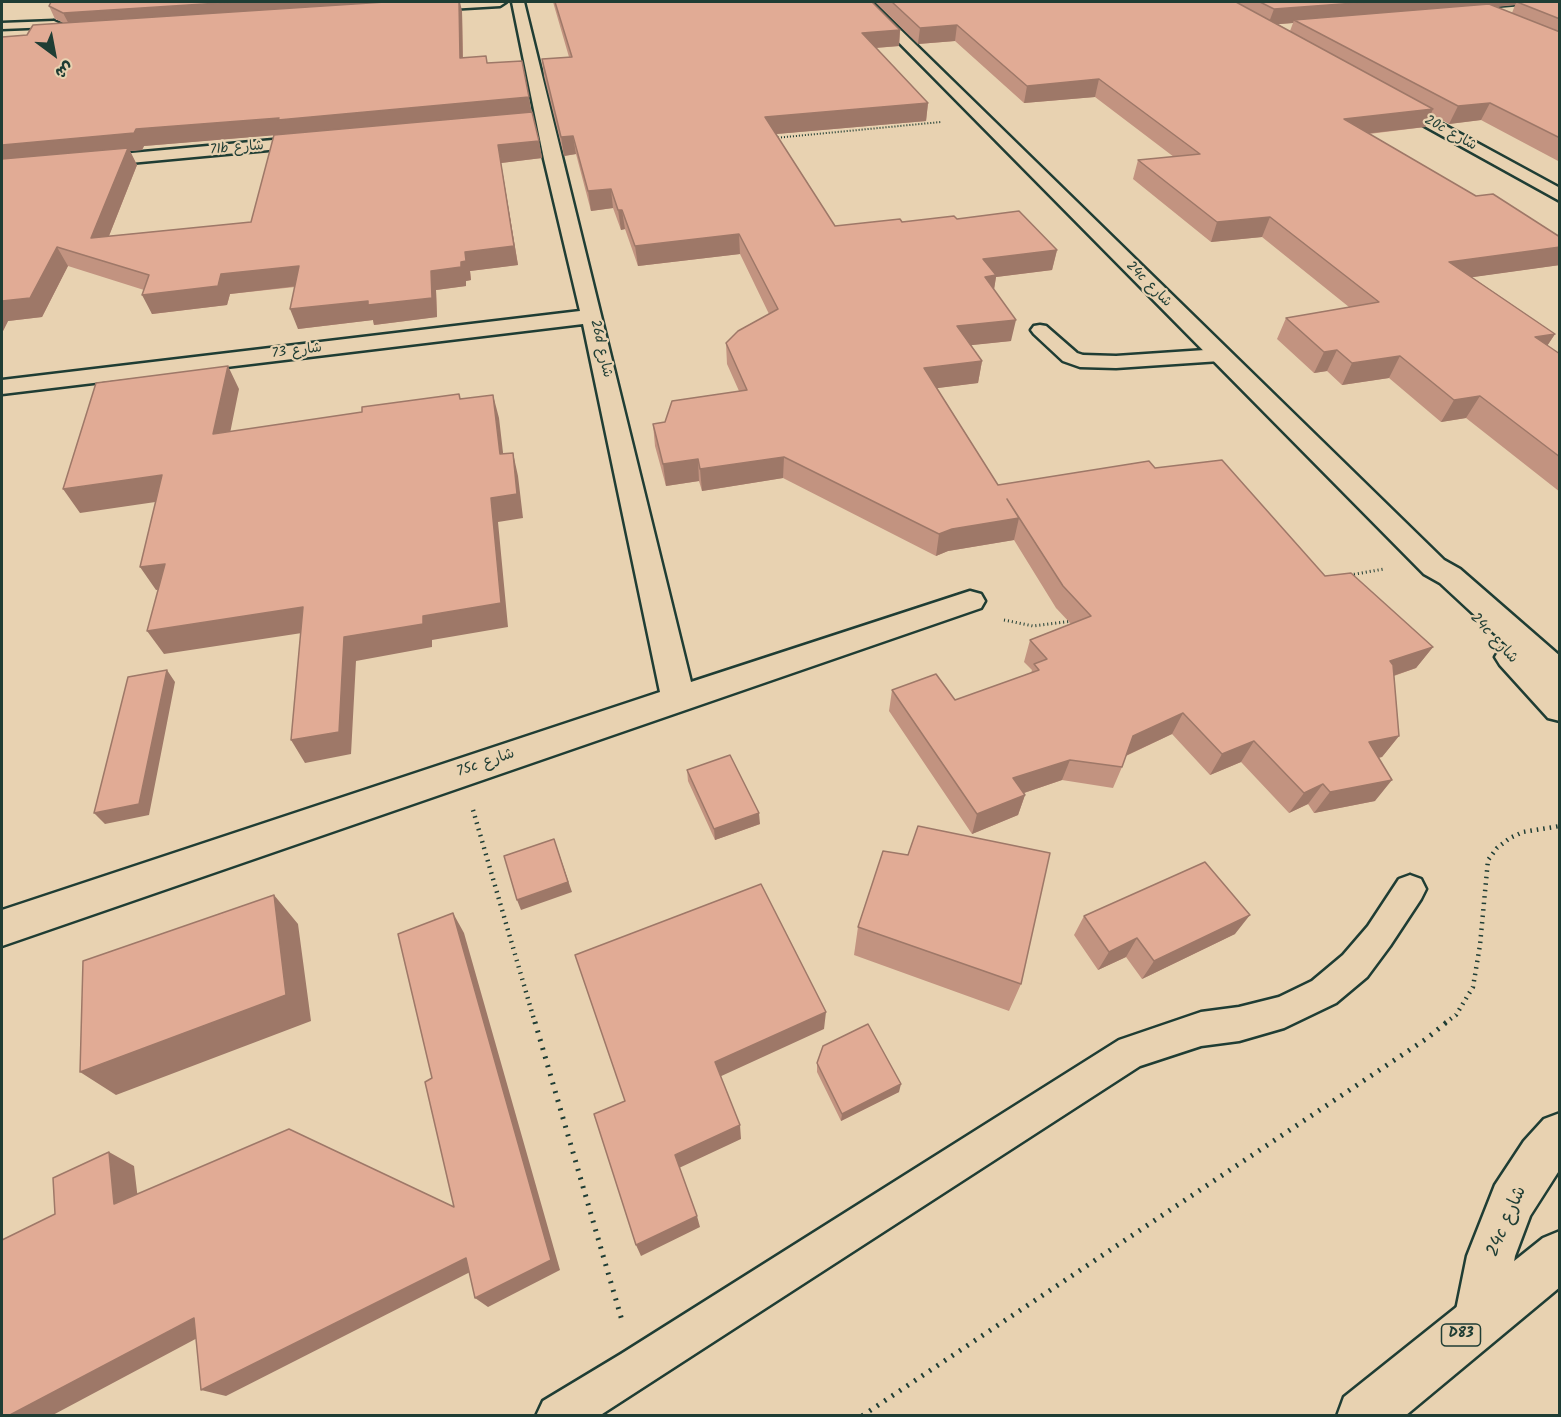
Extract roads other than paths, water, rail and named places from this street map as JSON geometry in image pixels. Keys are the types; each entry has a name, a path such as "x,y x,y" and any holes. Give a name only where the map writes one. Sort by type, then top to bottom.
{"main road":[{"path":"405,8 500,2"},
{"name":"26d شارع","path":"518,2 539,121 592,316 678,698"},
{"name":"24c شارع","path":"865,2 980,119 1431,564 1450,576 1560,675"},
{"path":"1449,16 1560,7"},
{"path":"1483,13 1516,28"},
{"path":"2,37 77,31"},
{"name":"20c شارع","path":"1375,92 1560,196"},
{"name":"71b شارع","path":"2,170 332,140"},
{"name":"شارع 73","path":"2,387 592,316"},
{"name":"24c شارع","path":"1431,564 1437,579 1560,709"},
{"name":"75c شارع","path":"2,928 963,603"},
{"name":"24c شارع","path":"1479,1320 1491,1256 1512,1202 1540,1157 1560,1135"},
{"name":"D83","path":"1364,1416 1560,1255"}],"lane":[{"path":"2,26 54,24 77,31"},
{"path":"1040,330 1070,357 1080,361 1116,362 1220,355"},
{"path":"558,1416 1131,1052 1201,1029 1239,1024 1284,1012 1324,992 1355,966 1379,936 1410,889"}]}
